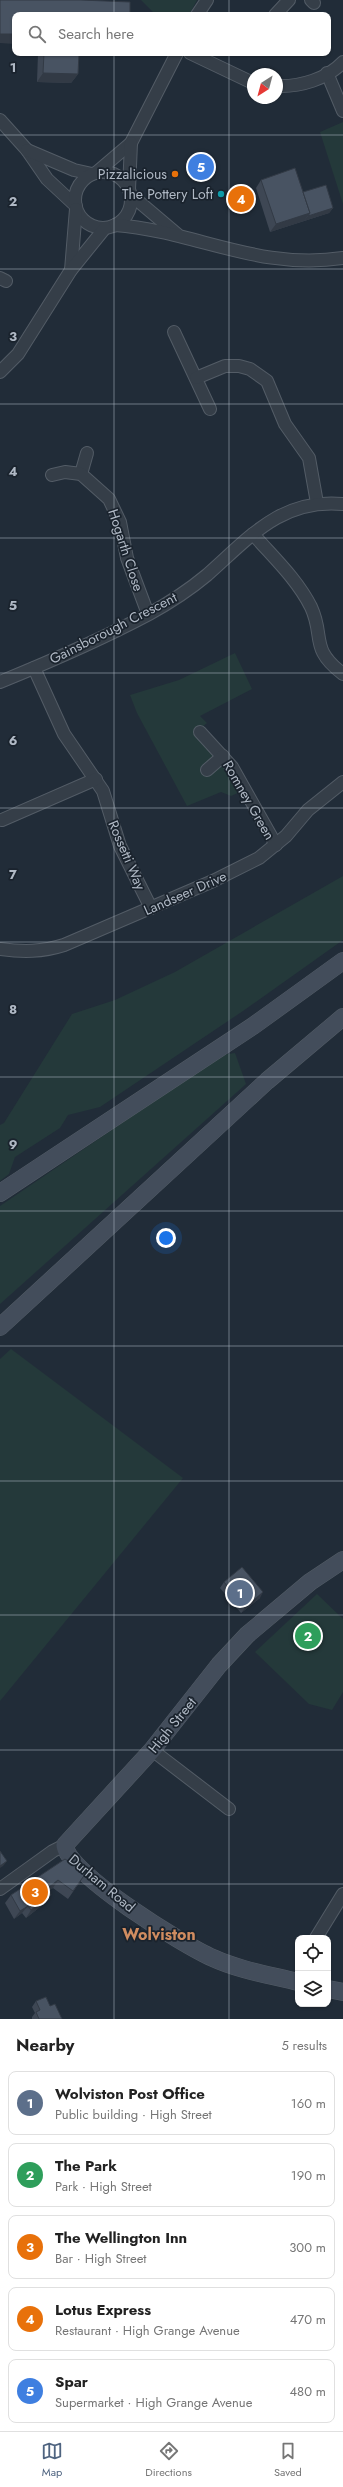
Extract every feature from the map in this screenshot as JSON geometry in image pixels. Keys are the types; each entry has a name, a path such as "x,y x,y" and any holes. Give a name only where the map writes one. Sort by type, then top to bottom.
{"street":[{"path":"199,12 207,0"},
{"path":"278,12 289,0"},
{"path":"71,270 78,187 131,143 175,56"},
{"path":"197,56 247,79"},
{"path":"283,85 308,82 327,73 343,62"},
{"path":"327,73 343,111"},
{"path":"0,120 27,150 47,180 76,207 88,223 178,235 200,243 267,258 296,262 343,258"},
{"path":"0,372 18,354 71,270 110,227 128,213 131,143"},
{"path":"27,150 74,170 116,175 130,192 178,235"},
{"path":"174,332 210,409"},
{"path":"196,378 225,366 239,366 250,369 267,381 285,424 309,458 317,503"},
{"path":"52,474 65,472 81,474 87,453"},
{"name":"Hogarth Close","path":"81,474 100,489 115,510 127,558 148,614"},
{"name":"Gainsborough Crescent","path":"0,682 34,668 148,614 188,590 253,534 286,512 317,503 343,504"},
{"path":"253,534 303,593 311,608 318,641 323,654 343,674"},
{"name":"Rossetti Way","path":"34,668 64,734 103,791 120,846 151,908"},
{"name":"Romney Green","path":"200,732 223,756 239,778 259,818 276,845"},
{"name":"Romney Green","path":"207,770 223,756"},
{"path":"2,820 96,779"},
{"name":"Landseer Drive","path":"0,949 21,952 44,951 64,945 242,868 276,845 308,810 343,782"},
{"path":"0,1193 254,1026 343,961"},
{"path":"0,1327 256,1092 343,1017"},
{"name":"High Street","path":"0,1890 53,1851 65,1845 152,1750 219,1665 247,1635 310,1582 343,1560"},
{"path":"152,1750 229,1809"},
{"name":"Durham Road","path":"65,1845 66,1852 71,1860 92,1878 155,1926 193,1949 215,1959 295,1981"},
{"path":"318,1935 343,1894"},
{"path":"331,1990 343,1992"}],"green space":[{"path":"141,0 197,0 191,12 153,12"},
{"path":"343,122 343,204 320,132"},
{"path":"235,653 252,689 200,716 207,723 196,732 224,760 242,791 231,796 221,792 187,806 137,713 130,695 179,680"},
{"path":"343,876 343,940 243,1011 100,1107 68,1115 60,1128 15,1157 9,1174 0,1181 0,1125 4,1123 72,1014 115,1000 175,972"},
{"path":"235,1053 246,1084 0,1304 0,1206 222,1055"},
{"path":"11,1349 183,1478 0,1701 0,1359"},
{"path":"317,1594 343,1619 343,1692 332,1710 309,1704 255,1652"}],"building":[{"path":"0,0 81,0 130,2 130,12 12,12 12,34 0,34"},
{"path":"44,56 79,56 78,74 43,73"},
{"path":"295,168 310,213 276,224 261,180"},
{"path":"326,185 333,208 308,216 310,213 303,192"},
{"path":"242,1567 263,1592 245,1608 224,1582"},
{"path":"0,1851 7,1861 0,1866"},
{"path":"65,1859 86,1873 73,1891 58,1880 49,1887 51,1895 31,1910 28,1906 20,1911 11,1895"},
{"path":"46,1997 50,2006 55,2004 62,2019 39,2019 36,2012 40,2010 36,2001"}],"place":[{"name":"Spar","path":"201,167"},
{"name":"Pizzalicious","path":"175,174"},
{"name":"The Pottery Loft","path":"221,194"},
{"name":"Lotus Express","path":"241,199"},
{"name":"Wolviston Post Office","path":"240,1593"},
{"name":"The Park","path":"308,1636"},
{"name":"The Wellington Inn","path":"35,1892"}],"district":[{"name":"Wolviston","path":"159,1934"}]}
